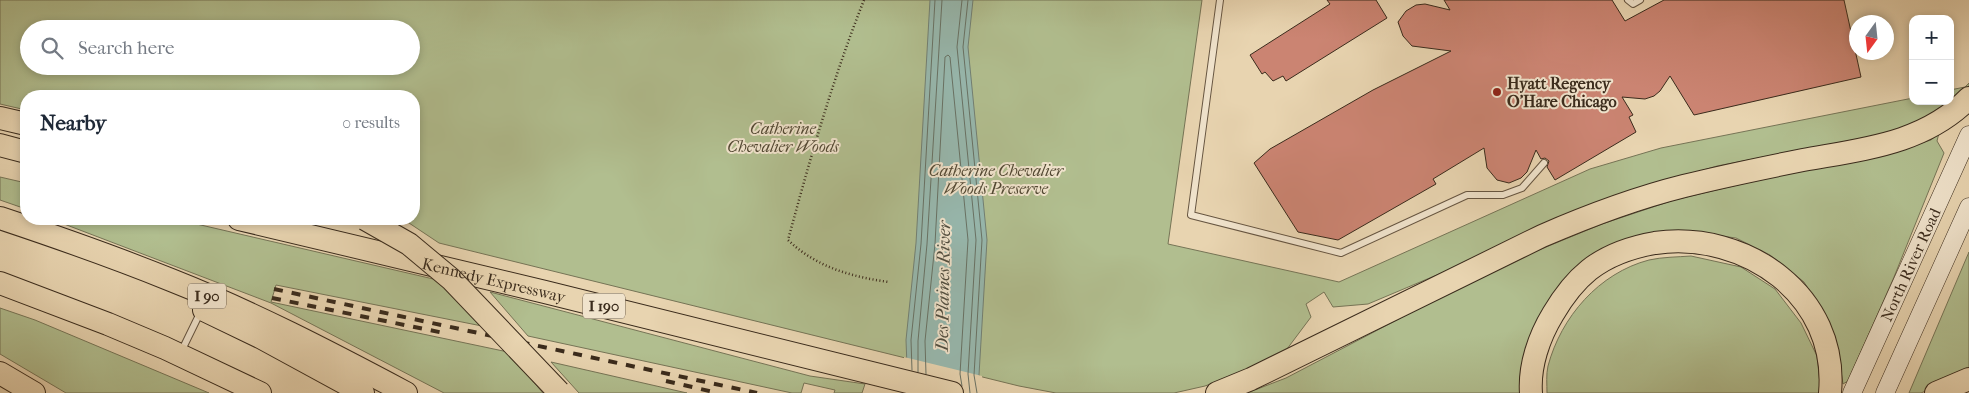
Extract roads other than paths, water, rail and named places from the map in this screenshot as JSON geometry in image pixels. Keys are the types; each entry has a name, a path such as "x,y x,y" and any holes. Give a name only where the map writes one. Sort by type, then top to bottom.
{"highway":[{"path":"1217,393 1260,375 1542,236 1587,217 1683,186 1905,139 1945,119 1969,98"},
{"path":"0,118 20,123"},
{"path":"0,145 20,150"},
{"path":"0,160 20,165"},
{"name":"I 90","path":"0,218 20,225"},
{"name":"I 90","path":"0,222 202,309 262,338 363,393"},
{"name":"I 90","path":"21,225 78,244 172,280 320,348 406,393"},
{"name":"Kennedy Expressway","path":"264,225 545,292 952,393"},
{"path":"279,225 344,244"},
{"path":"376,225 409,244 438,266 470,297 559,392"},
{"path":"1531,393 1531,376 1543,332 1563,298 1578,280 1606,259 1641,245 1689,241 1716,245 1742,253 1780,275 1794,289 1818,323 1826,345 1830,364 1830,393"},
{"path":"0,283 108,324 180,355 260,393"},
{"path":"0,292 40,298"},
{"path":"0,373 34,393"},
{"path":"1936,393 1969,379"}],"main road":[{"name":"North River Road","path":"1852,393 1969,135"},
{"name":"North River Road","path":"1885,393 1969,207"}],"lane":[{"path":"1220,0 1191,215 1340,253 1467,196 1503,195 1522,188 1544,163"},
{"path":"1628,0 1633,4 1640,0"},
{"path":"180,355 202,309"}],"water":[{"name":"Des Plaines River","path":"930,0 973,0 968,47 987,240 979,375 982,393 908,393 906,340 916,243"}],"railway":[{"path":"274,289 757,393"},
{"path":"272,298 444,333"},
{"path":"666,381 718,393"}],"place":[{"name":"Hyatt Regency O'Hare Chicago","path":"1497,92"}],"park label":[{"name":"Catherine Chevalier Woods","path":"783,137"},
{"name":"Catherine Chevalier Woods Preserve","path":"996,179"}]}
